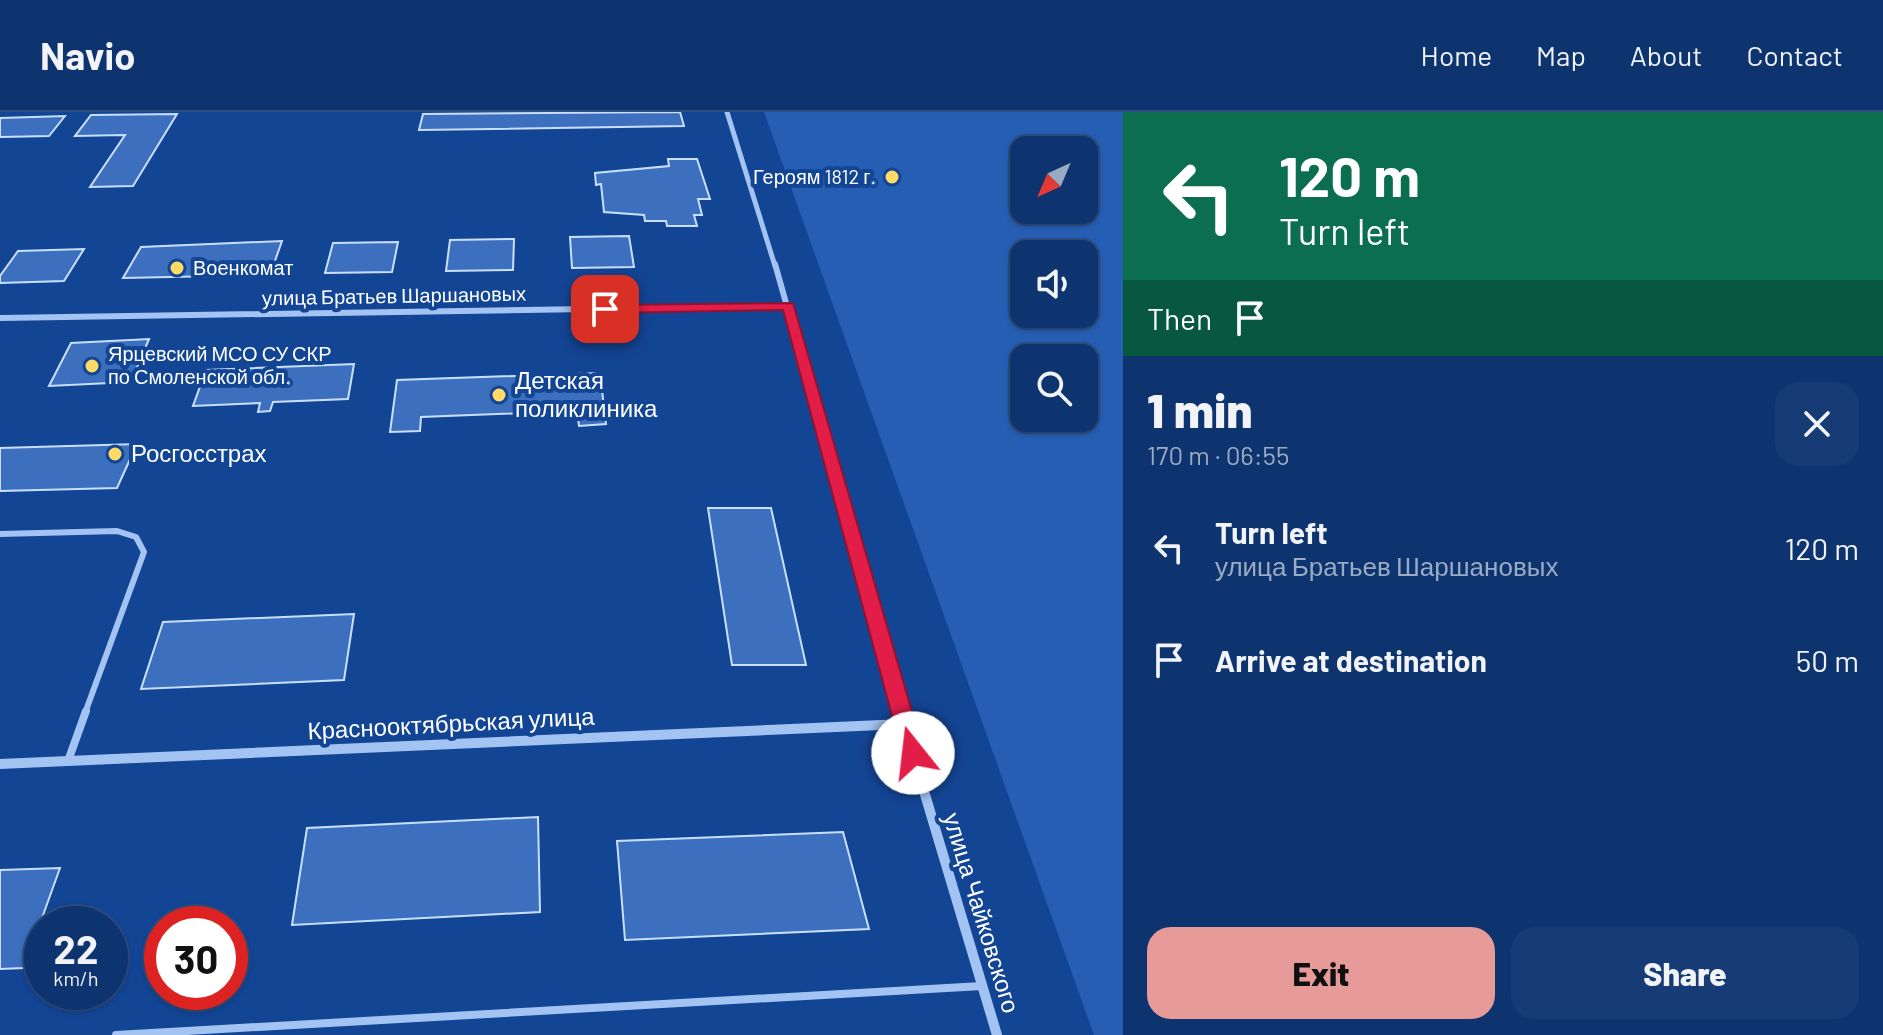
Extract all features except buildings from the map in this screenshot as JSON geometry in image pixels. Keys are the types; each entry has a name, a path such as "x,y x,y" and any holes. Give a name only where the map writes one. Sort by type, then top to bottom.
{"street":[{"name":"улица Чайковского","path":"727,112 788,306 904,724 997,1035"},
{"name":"улица Братьев Шаршановых","path":"0,318 788,306"},
{"name":"Краснооктябрьская улица","path":"0,764 904,724"}],"lane":[{"path":"0,534 117,531 136,537 144,552 68,761"},
{"path":"116,1035 982,986"}],"shaded area":[{"path":"764,112 1123,112 1123,1035 1094,1035"}],"place":[{"name":"Героям 1812 г.","path":"892,177"},
{"name":"Военкомат","path":"177,268"},
{"name":"Ярцевский МСО СУ СКР по Смоленской обл.","path":"92,366"},
{"name":"Детская поликлиника","path":"499,395"},
{"name":"Росгосстрах","path":"115,454"}],"route":[{"path":"605,309 788,306 913,753"}]}
